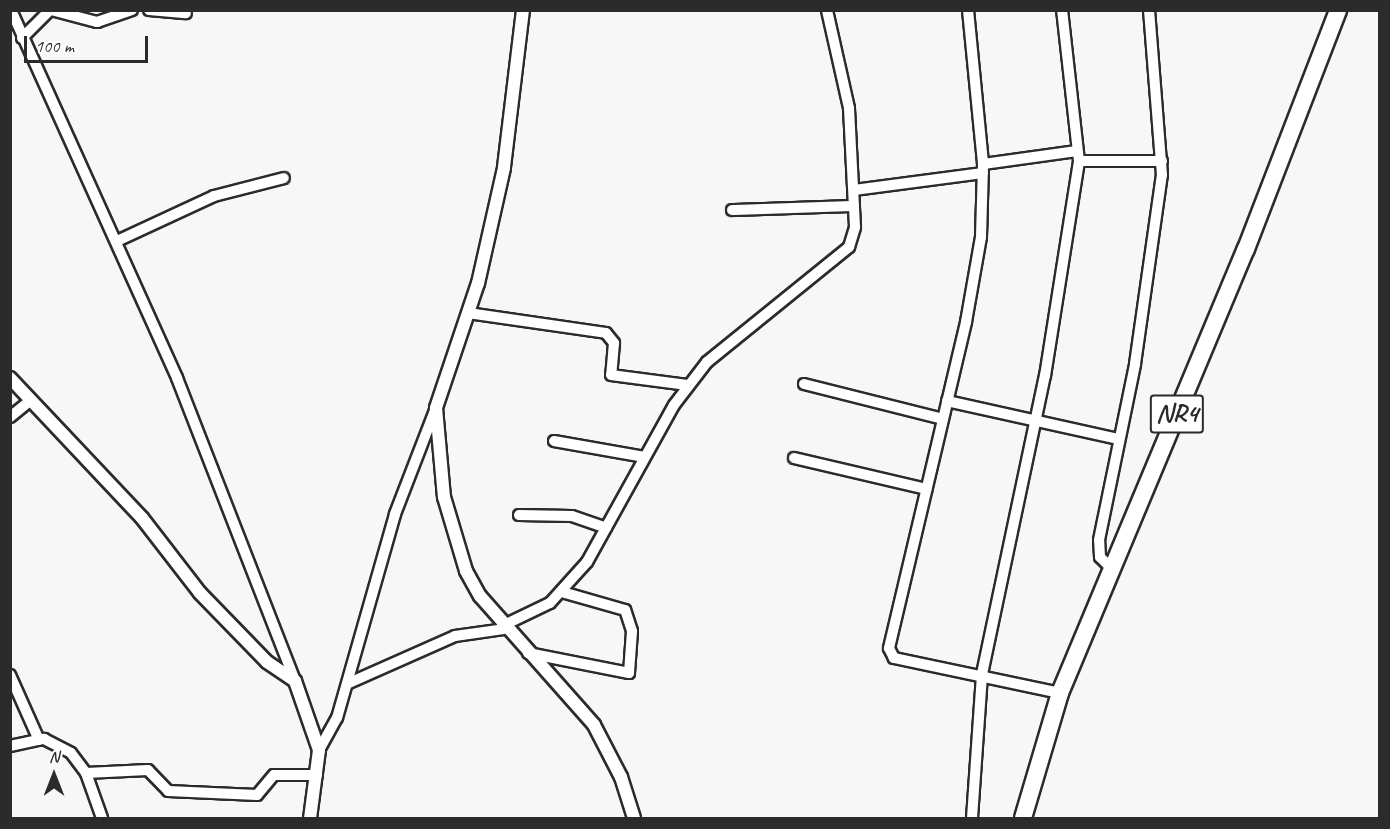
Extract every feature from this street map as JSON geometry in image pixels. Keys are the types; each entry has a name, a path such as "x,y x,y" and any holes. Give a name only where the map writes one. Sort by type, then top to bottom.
{"highway":[{"name":"NR4","path":"1023,819 1060,693 1338,10"}],"street":[{"path":"11,10 177,378 295,681 319,750"},
{"path":"22,38 51,10 97,22 132,10"},
{"path":"149,10 186,13"},
{"path":"310,819 319,750 349,684 395,514 436,408 468,314 504,168 523,10"},
{"path":"349,684 455,636 503,627 562,592 606,528 687,385 719,351 844,252 854,234 849,108 827,10"},
{"path":"968,10 983,169 981,237 890,654 1060,693"},
{"path":"972,819 982,674 1035,423 1078,156 1062,10"},
{"path":"1112,569 1100,557 1099,540 1142,318 1162,160 1149,10"},
{"path":"854,190 1078,156 1162,160"},
{"path":"117,241 214,196 284,178"},
{"path":"732,210 854,206"},
{"path":"468,314 606,333 614,343 611,375 687,385"},
{"path":"10,378 142,518 200,593 267,662 295,681"},
{"path":"804,384 943,419"},
{"path":"947,400 1035,423 1119,439"},
{"path":"10,417 30,401"},
{"path":"436,408 449,522 466,571 503,627 594,725 621,777 634,819"},
{"path":"554,441 645,457"},
{"path":"794,458 926,489"},
{"path":"519,515 572,516 606,528"},
{"path":"528,653 629,673 632,631 626,610 562,592"},
{"path":"10,675 39,740"},
{"path":"10,746 39,740 71,753 86,773 102,819"},
{"path":"86,773 148,770 168,791 257,795 274,775 317,775"}]}
